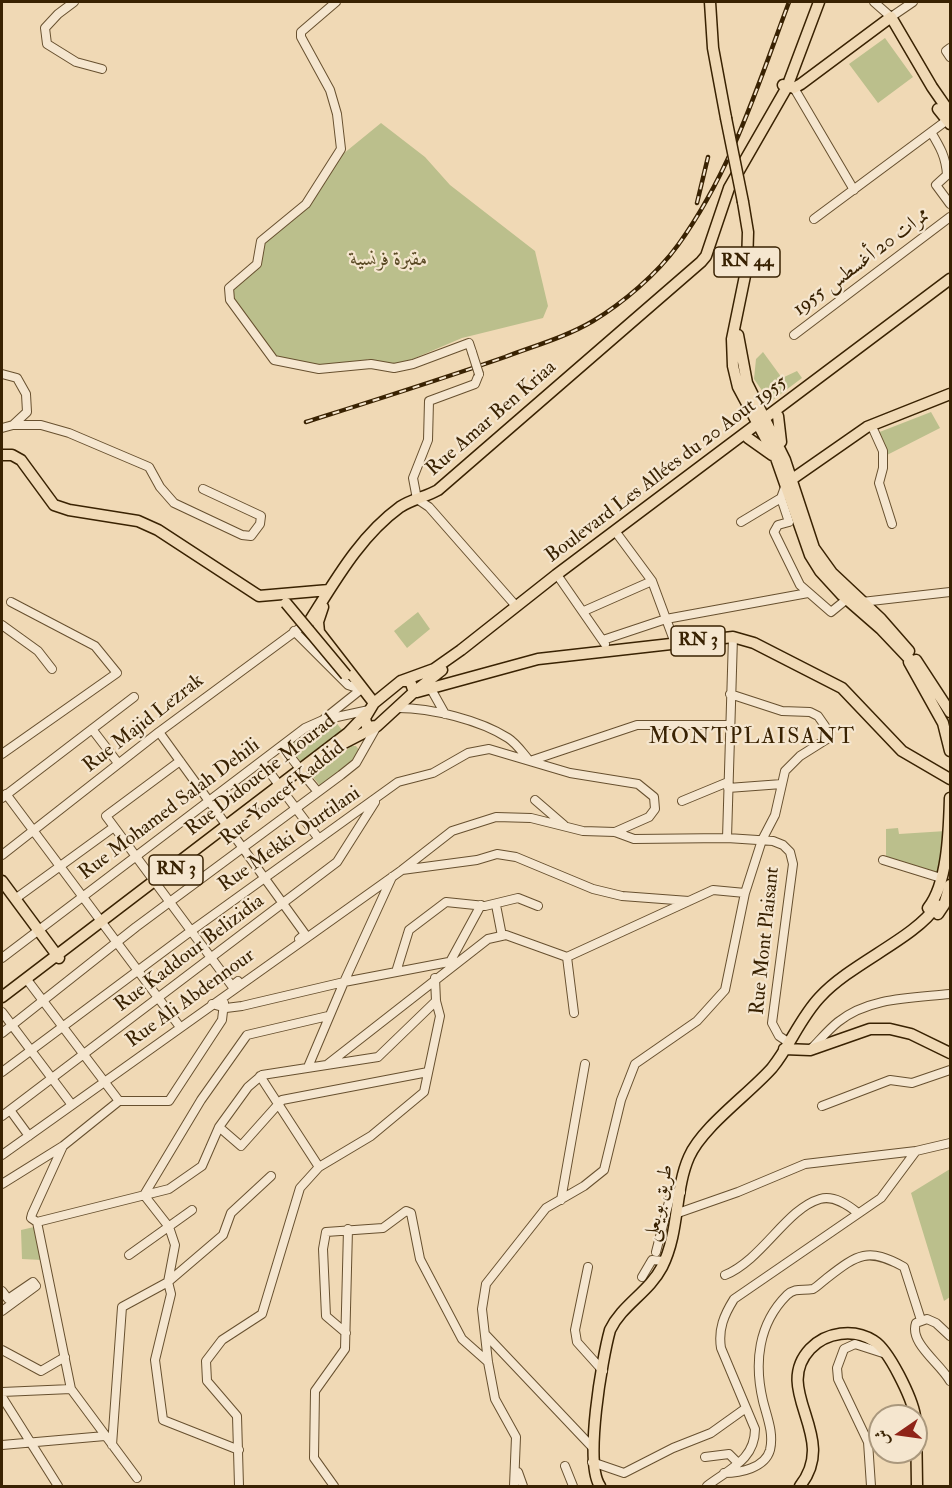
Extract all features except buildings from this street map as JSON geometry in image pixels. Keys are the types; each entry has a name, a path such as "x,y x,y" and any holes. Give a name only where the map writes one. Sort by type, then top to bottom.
{"main road":[{"name":"RN 44","path":"710,2 714,58 743,202 748,255 732,339 732,366 738,387 753,407"},
{"path":"788,87 814,2"},
{"path":"788,87 819,2"},
{"path":"788,87 888,19 950,119"},
{"name":"Rue Amar Ben Kriaa","path":"417,499 691,262 700,252 718,217 737,171 788,87"},
{"name":"Rue Amar Ben Kriaa","path":"417,499 431,494 696,267 706,256 718,217"},
{"name":"Boulevard Les Allées du 20 Aout 1955","path":"399,708 560,579 951,279"},
{"name":"Boulevard Les Allées du 20 Aout 1955","path":"777,413 951,286"},
{"path":"787,487 867,427 951,394"},
{"path":"835,453 874,431 951,401"},
{"path":"753,407 777,413 781,459 787,487 810,555 820,571 909,657 951,712"},
{"path":"753,407 759,427 781,459"},
{"path":"753,407 754,422 781,459"},
{"name":"Boulevard Les Allées du 20 Aout 1955","path":"406,681 434,669 759,427"},
{"path":"2,455 12,455 21,460 54,505 69,510 138,521 158,530 248,591 259,596 272,597 329,590"},
{"path":"787,487 814,548 832,573 892,630 909,657 943,723 951,751"},
{"path":"309,622 350,558 388,517 417,499"},
{"path":"329,590 318,622 319,632 371,708"},
{"path":"272,597 286,603 371,708"},
{"name":"RN 3","path":"428,686 606,645 675,644 733,637 754,643 842,688 896,746 926,766 951,778"},
{"path":"406,681 428,686"},
{"name":"Rue Didouche Mourad","path":"2,999 281,788 348,733 371,708 406,681"},
{"path":"371,708 366,725 376,727"},
{"name":"Rue Didouche Mourad","path":"302,771 351,738 376,727 399,708"},
{"name":"RN 3","path":"926,766 951,772"},
{"path":"917,925 932,903 941,878 949,830 951,798"},
{"path":"2,881 58,956"},
{"path":"917,925 926,924 936,917 944,905 951,885"},
{"path":"917,925 937,905"},
{"name":"طريق بويعلى","path":"600,1486 592,1462 607,1342 615,1320 647,1288 664,1261 678,1213 684,1168 695,1145 772,1067 801,1020 829,987 917,925"},
{"name":"Rue Didouche Mourad","path":"2,999 58,956"},
{"path":"786,1046 810,1050 870,1029 890,1029 910,1034 951,1053"},
{"path":"800,1486 812,1463 814,1446 797,1389 800,1363 816,1344 836,1334 862,1335 874,1341 886,1354 912,1404"},
{"path":"917,1464 917,1486"}],"street":[{"path":"74,2 45,28 47,44 75,62 102,69"},
{"path":"336,2 301,32 301,38 330,90 337,114 341,149 306,204 261,241 257,264 228,288 230,300 274,360 319,369 371,364 394,368 413,364 469,343 479,374 475,384 429,401 428,440 412,478 417,499 429,507 516,606"},
{"path":"874,2 888,19 913,2"},
{"path":"951,48 946,51 951,57"},
{"path":"788,87 854,190"},
{"path":"814,219 950,119"},
{"path":"931,132 944,153 947,164 947,175 936,185 951,204"},
{"name":"ممرات 20 أغسطس 1955","path":"794,335 951,217"},
{"path":"2,374 17,378 26,394 27,412 13,425"},
{"path":"2,428 13,425 42,425 69,433 149,467 160,487 174,504 242,535 251,536 257,530 261,516 203,489"},
{"path":"874,431 884,451 879,483 892,524"},
{"path":"741,522 787,487"},
{"path":"787,487 789,522 778,525 774,532 800,585 831,612 847,598"},
{"path":"429,507 431,494"},
{"path":"618,535 652,581 675,644"},
{"path":"560,579 606,645 666,620 732,610 808,594"},
{"path":"584,611 652,581"},
{"path":"862,602 951,592"},
{"path":"2,754 117,673 95,646 12,602"},
{"name":"Rue Majid Lezrak","path":"2,855 159,732 309,622"},
{"path":"2,625 38,651 52,669"},
{"path":"294,631 352,687 323,720"},
{"path":"727,838 733,637"},
{"path":"428,686 445,714"},
{"path":"514,1486 516,1437 495,1399 488,1362 482,1309 486,1284 546,1208 585,1186 604,1170 621,1100 635,1064 697,1021 725,990 745,893 762,840 775,815 785,771 801,756 827,739 825,726 819,716 810,712 782,711 730,694"},
{"path":"134,697 4,796 34,830 180,1027"},
{"name":"Rue Mohamed Salah Dehili","path":"2,958 314,723 371,708"},
{"path":"399,708 445,714 510,739 530,761 637,725 729,725"},
{"name":"Rue Youcef Kaddid","path":"2,1033 117,942 356,763 376,727"},
{"path":"92,729 118,764"},
{"path":"159,732 210,802 305,934 278,952 274,959 266,961 232,986 106,816 180,761"},
{"path":"282,746 318,792"},
{"name":"Rue Mekki Ourtilani","path":"2,1072 264,877 398,782 433,773 468,753 489,749 570,773 638,784 648,790 654,797 655,809 649,817 615,832"},
{"path":"262,762 319,838"},
{"path":"682,801 728,785 782,784"},
{"name":"Rue Kaddour Belizidia","path":"2,1116 337,862 377,799"},
{"path":"535,800 567,828"},
{"name":"Rue Mont Plaisant","path":"402,870 452,831 496,817 531,818 567,828 615,832 634,839 727,838 762,840 783,845 790,852 793,864 772,1023 786,1046"},
{"path":"15,899 114,827"},
{"path":"402,870 477,860 497,854 516,857 604,892 622,896 689,901"},
{"path":"883,860 941,878"},
{"name":"Rue Ali Abdennour","path":"2,1155 402,870"},
{"path":"308,1067 328,1016 392,877"},
{"path":"327,1065 454,961 488,939 506,935 567,957 713,890 745,893"},
{"path":"396,972 409,930 446,902 481,906 496,905 518,898 537,906"},
{"path":"496,905 502,936"},
{"path":"454,961 481,906"},
{"path":"567,957 574,1013"},
{"path":"212,1004 226,1008 454,961"},
{"path":"239,1486 237,1416 207,1381 206,1361 222,1340 262,1314 300,1188 319,1167 371,1136 424,1092 440,1017 436,1001 435,978"},
{"path":"28,981 119,1101"},
{"path":"810,1050 839,1022 859,1010 881,1002 951,994"},
{"path":"2,1184 63,1146 87,1124 119,1101 169,1101 222,1020 226,1008 222,997"},
{"path":"34,1220 169,1189 202,1166 219,1127 248,1087 260,1077 308,1067 378,1057 436,1001"},
{"path":"2,1011 72,1106"},
{"path":"144,1195 201,1100 247,1035 328,1016"},
{"path":"561,1200 585,1064"},
{"path":"822,1106 890,1080 912,1083 951,1070"},
{"path":"219,1127 241,1146 282,1100 428,1072"},
{"path":"260,1077 319,1167"},
{"path":"10,1110 28,1136"},
{"path":"678,1213 738,1192 805,1164 916,1150 951,1143"},
{"path":"63,1146 34,1220 71,1389 137,1478"},
{"path":"707,1486 751,1453 755,1444 755,1430 721,1348 719,1337 723,1317 734,1299 880,1198 916,1150"},
{"path":"112,1445 122,1306 168,1282 223,1235 231,1213 271,1176"},
{"path":"656,1252 671,1194 681,1192"},
{"path":"144,1195 169,1227 175,1245 168,1282 171,1294 155,1360 163,1420 239,1450"},
{"path":"725,1275 749,1262 802,1209 821,1199 838,1200 858,1213"},
{"path":"129,1255 192,1210"},
{"path":"346,1333 326,1316 323,1249 326,1232 383,1228 406,1211 411,1213 420,1259 462,1339 488,1362"},
{"path":"334,1486 314,1458 315,1391 345,1349 348,1229"},
{"path":"724,1473 739,1473 756,1466 765,1460 770,1452 771,1435 760,1385 759,1349 762,1335 772,1314 796,1288 814,1289 842,1265 862,1254 876,1256 904,1267 921,1320"},
{"path":"642,1277 652,1260 664,1261"},
{"path":"588,1267 575,1330 577,1342 603,1371"},
{"path":"2,1291 8,1299 33,1282 36,1286 2,1311"},
{"path":"951,1336 936,1323 921,1320 914,1328 915,1340 943,1368 951,1381"},
{"path":"485,1334 593,1448"},
{"path":"871,1486 868,1442 838,1379 837,1368 844,1349 855,1344 886,1354"},
{"path":"2,1350 41,1371 65,1358"},
{"path":"2,1392 71,1389"},
{"path":"2,1397 57,1486"},
{"path":"592,1462 624,1473 673,1448 711,1433 746,1408"},
{"path":"2,1445 105,1436"},
{"path":"705,1457 729,1454 738,1462"},
{"path":"516,1466 523,1486"},
{"path":"565,1466 573,1486"}],"green space":[{"path":"885,38 913,77 878,103 849,64"},
{"name":"مقبرة فرنسية","path":"381,123 425,157 450,185 535,251 548,306 543,318 462,338 401,364 376,363 368,359 348,368 323,368 275,359 230,294 232,289 259,267 263,243 286,224 343,154"},
{"path":"763,352 782,378 797,371 802,378 770,402 754,379 756,359"},
{"path":"931,412 940,428 887,455 877,433"},
{"path":"418,612 430,629 407,648 394,631"},
{"path":"335,721 342,730 301,762 287,745 314,725"},
{"path":"351,746 356,746 360,751 355,761 321,787 313,777"},
{"path":"898,828 899,834 946,831 938,874 886,858 886,829"},
{"path":"950,1169 950,1297 944,1301 911,1193"},
{"path":"34,1227 42,1260 22,1259 21,1230"}],"tunnel":[{"path":"940,705 950,726"},
{"path":"937,905 946,880"}],"railway":[{"path":"306,422 561,337 593,321 639,287 678,245 713,188 742,127 789,2"},
{"path":"697,203 708,157"}],"district":[{"name":"MONTPLAISANT","path":"752,738"}]}
